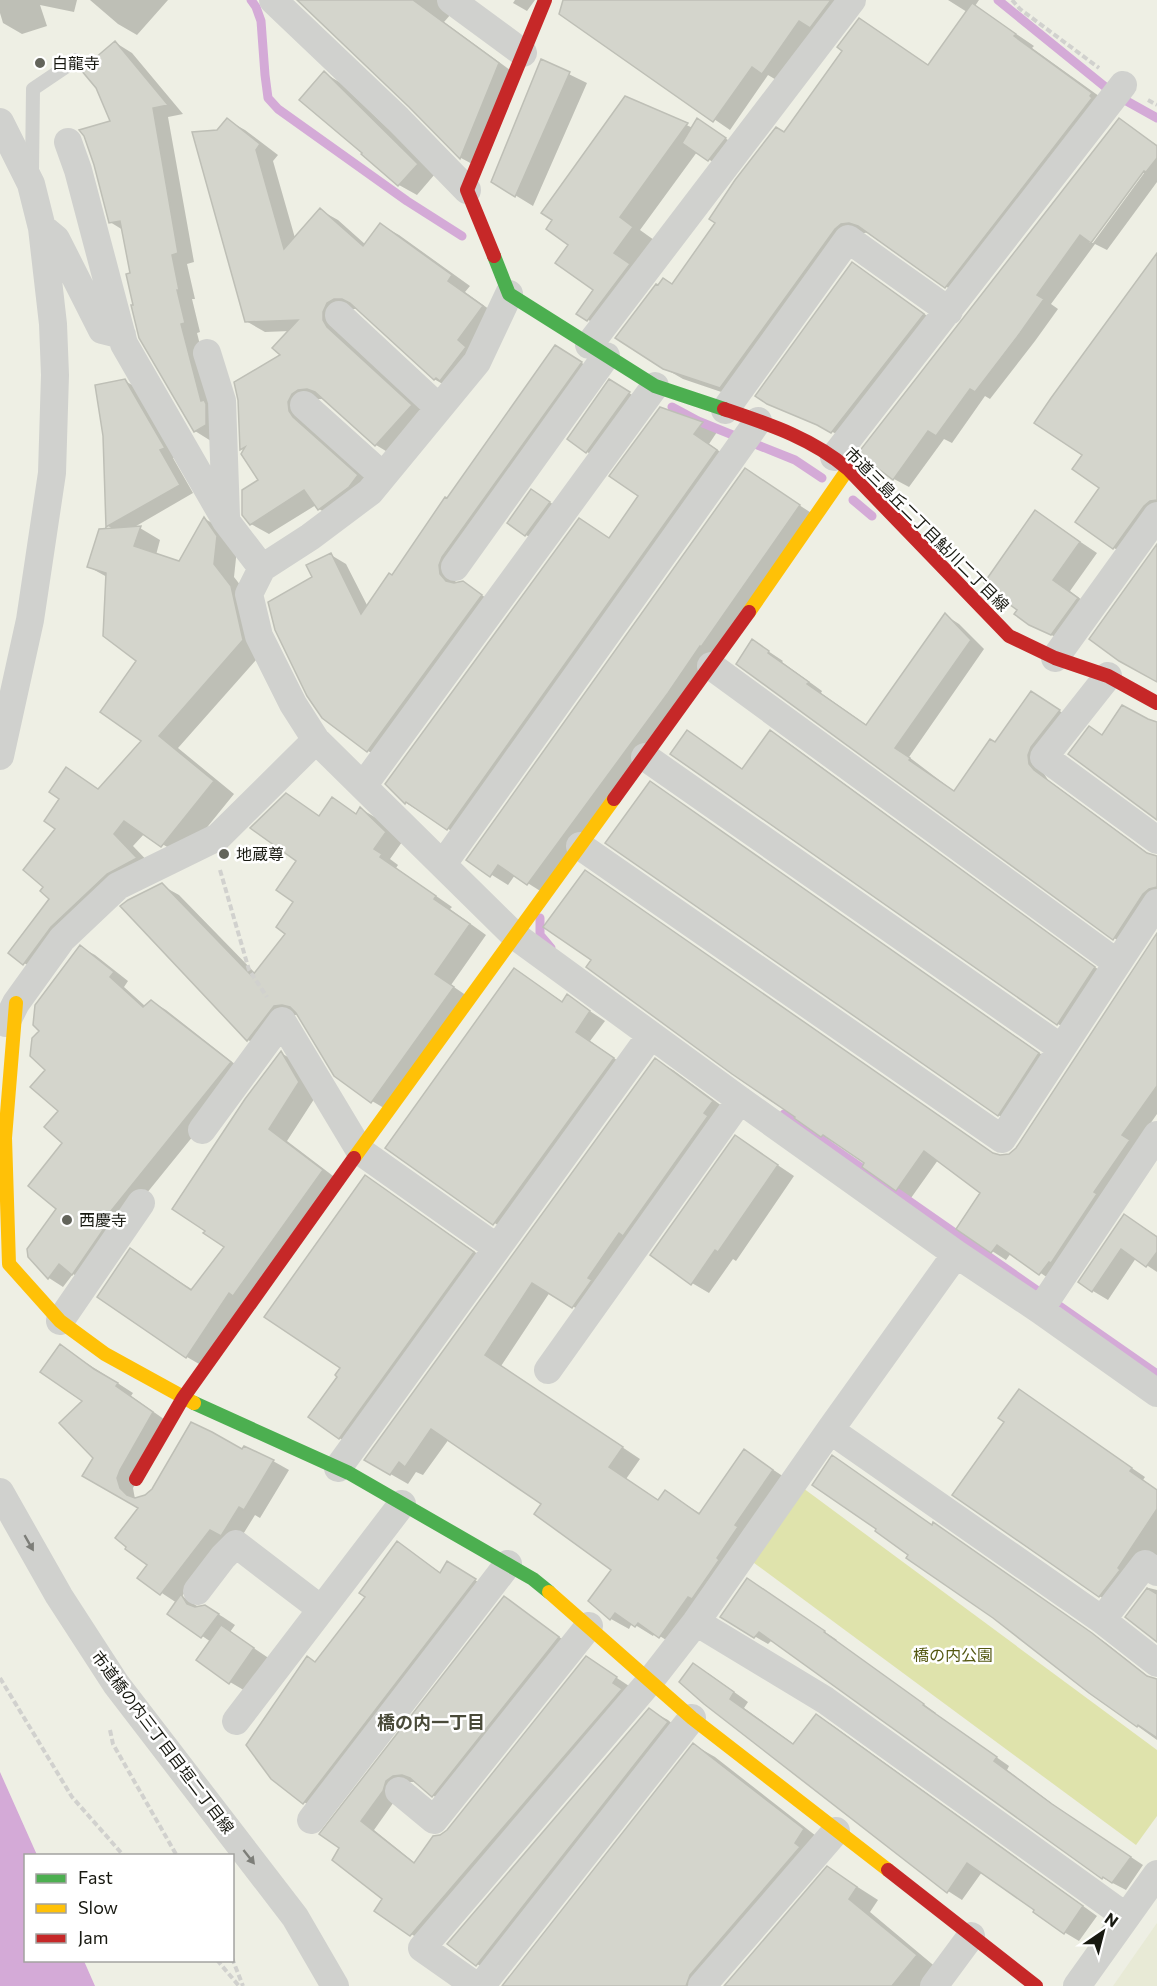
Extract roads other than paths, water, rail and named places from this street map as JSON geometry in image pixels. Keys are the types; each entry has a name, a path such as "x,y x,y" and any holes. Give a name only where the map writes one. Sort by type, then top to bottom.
{"street":[{"path":"273,0 398,119 467,190 509,294 477,362 370,492 310,537 262,568 249,594 259,636 293,704 316,740 514,935 956,1254 1157,1393"},
{"path":"451,0 523,53"},
{"path":"467,190 545,0"},
{"path":"455,567 597,350 852,0"},
{"path":"136,1479 183,1398 514,935 711,666 841,463 949,311 1123,86"},
{"path":"0,122 31,184 42,228 53,324 55,375 52,473 30,620 0,756"},
{"path":"68,142 124,344 226,521 262,568"},
{"path":"42,228 56,239 102,330 122,335"},
{"path":"724,410 848,239 949,311"},
{"name":"市道三島丘二丁目鮎川二丁目線","path":"509,294 655,386 758,421 810,442 841,463 1009,636 1055,658 1108,676 1157,703"},
{"path":"339,315 439,408"},
{"path":"207,352 222,400 226,521"},
{"path":"363,786 655,386"},
{"path":"304,405 383,476"},
{"path":"443,864 758,421"},
{"path":"1055,658 1157,516"},
{"path":"711,666 1117,963"},
{"path":"1108,676 1044,757 1157,840"},
{"path":"0,1035 16,1003 62,939 118,886 218,837 316,740"},
{"path":"645,757 1061,1048"},
{"path":"580,846 1002,1139 1157,903"},
{"path":"16,1003 4,1138 9,1264 60,1321 105,1354 183,1398 338,1468 533,1579 692,1718 1036,1986"},
{"path":"202,1130 282,1021 360,1150 497,1248"},
{"path":"338,1468 651,1035"},
{"path":"548,1371 740,1100"},
{"path":"1040,1310 1157,1135"},
{"path":"60,1321 141,1203"},
{"path":"476,1986 422,1948 650,1681 696,1622 956,1254"},
{"path":"830,1430 1102,1620 1157,1663"},
{"name":"市道橋の内三丁目目垣二丁目線","path":"0,1492 59,1596 116,1684 295,1917 335,1986"},
{"path":"236,1721 402,1504"},
{"path":"197,1591 236,1544 321,1609"},
{"path":"311,1820 508,1564"},
{"path":"1102,1620 1145,1564 1157,1572"},
{"path":"696,1622 825,1700 1125,1916"},
{"path":"399,1791 434,1820 589,1626"},
{"path":"481,1986 692,1718"},
{"path":"702,1986 836,1831"},
{"path":"1077,1986 1157,1874"},
{"path":"934,1986 971,1936"}],"lane":[{"path":"31,184 33,89 76,60"}],"waterway":[{"path":"251,0 261,21 268,98 278,109 407,201 462,236"},
{"path":"998,0 1114,94 1157,118"},
{"path":"672,407 698,421 795,460 822,478"},
{"path":"853,500 872,516"},
{"path":"540,918 540,935 551,948"},
{"path":"784,1114 1157,1374"}],"place":[{"name":"白龍寺","path":"40,63"},
{"name":"地蔵尊","path":"224,854"},
{"name":"西慶寺","path":"67,1220"}],"district":[{"name":"橋の内一丁目","path":"431,1723"}],"park label":[{"name":"橋の内公園","path":"953,1655"}]}
